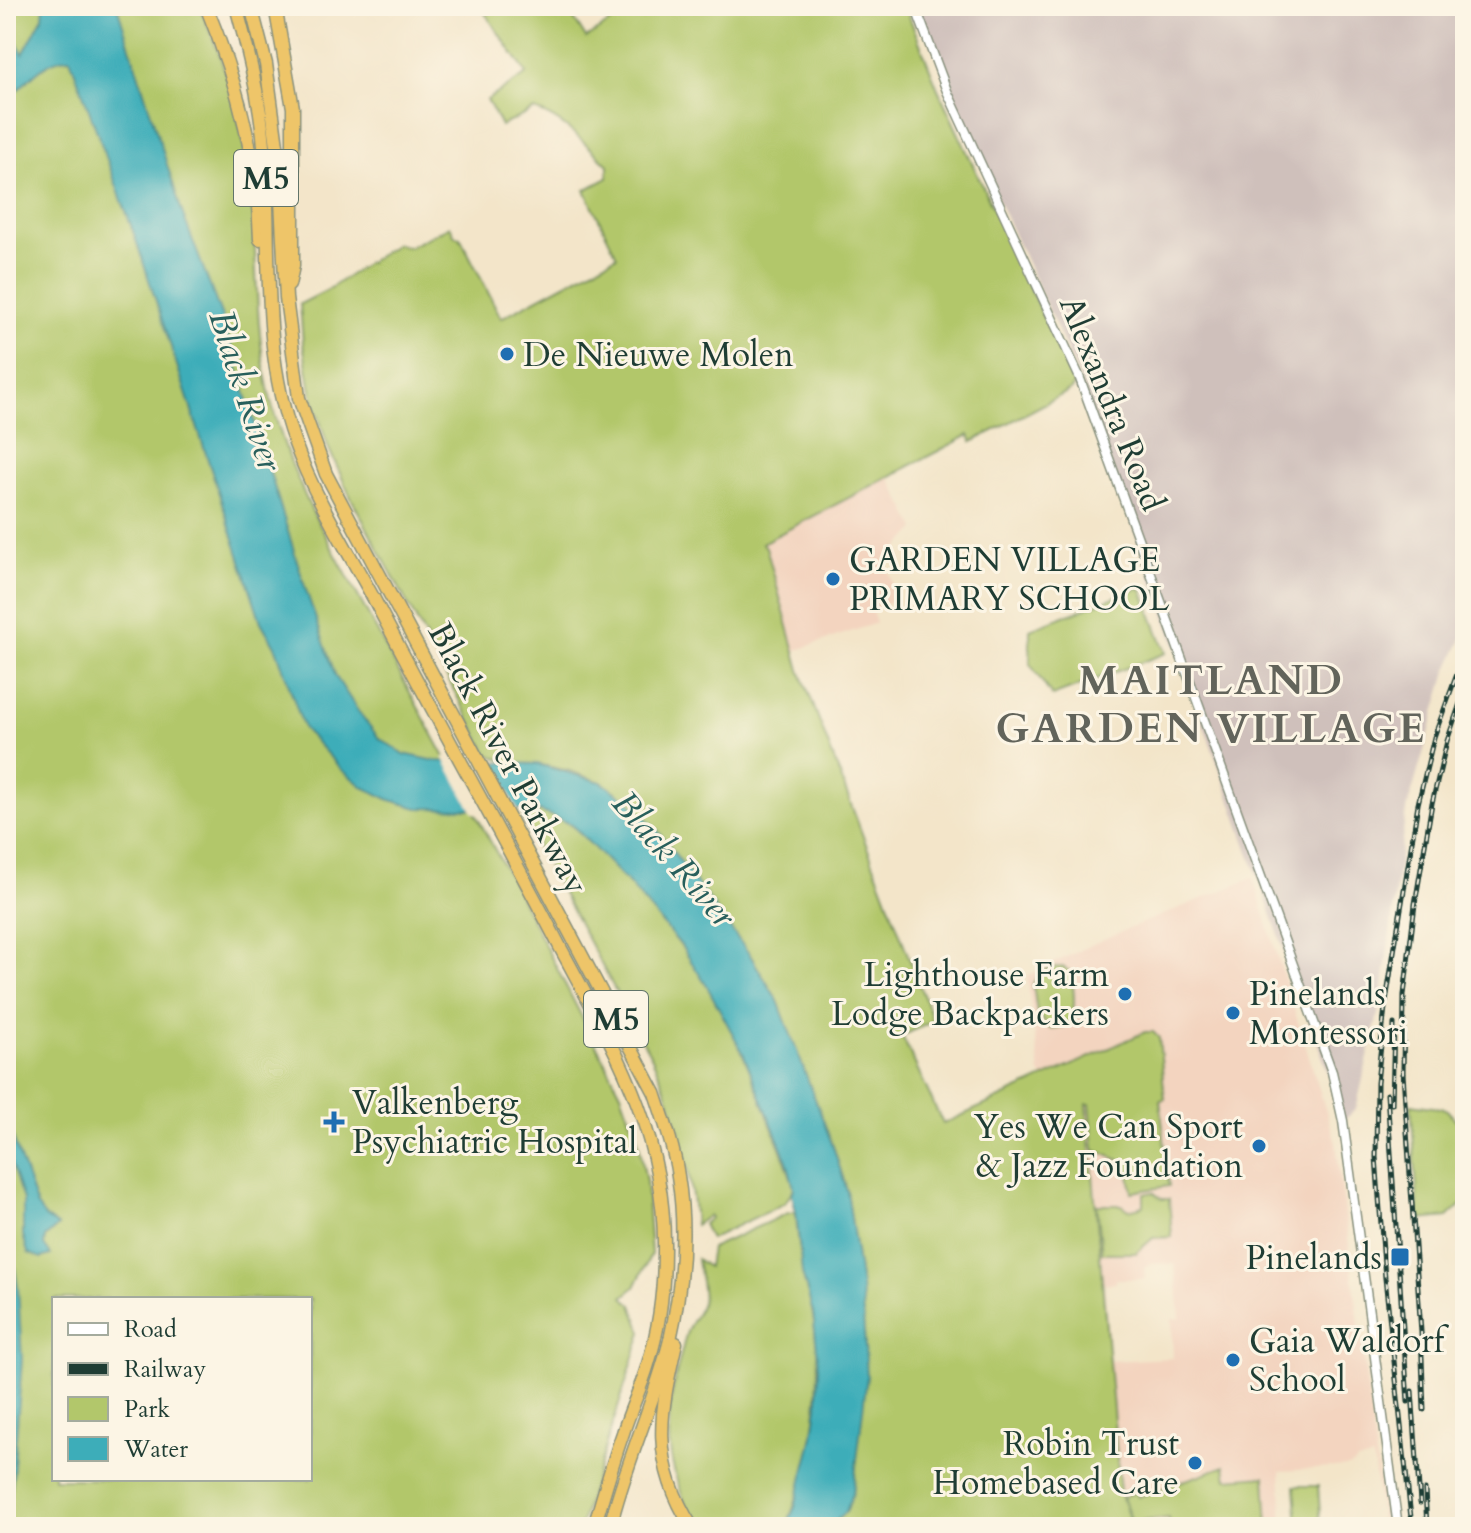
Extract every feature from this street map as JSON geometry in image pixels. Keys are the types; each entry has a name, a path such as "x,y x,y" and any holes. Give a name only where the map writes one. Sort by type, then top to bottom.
{"highway":[{"path":"206,6 229,65 248,143 260,228 264,332 272,352"},
{"name":"Black River Parkway","path":"236,6 256,87 266,169 272,352 279,392 295,443 324,506 454,754 516,863 624,1068 652,1144 663,1198 664,1254 659,1309 649,1362 623,1432 594,1527"},
{"name":"Black River Parkway","path":"251,6 266,64 279,160 286,298 299,398 326,474 655,1093 678,1176 684,1233 681,1274 669,1343 610,1527"},
{"path":"275,6 286,57 293,122 293,266 286,298"},
{"path":"684,1233 688,1260 685,1295 662,1403 661,1430 671,1486 692,1527"},
{"path":"587,1527 610,1454 623,1432"}],"street":[{"name":"Alexandra Road","path":"915,6 947,91 1079,376 1332,1072 1343,1121 1398,1527"}],"shaded area":[{"path":"915,6 1465,6 1465,633 1447,671 1405,816 1381,1001 1356,1109 1343,1121 1079,376 1001,206"},
{"name":"GARDEN VILLAGE PRIMARY SCHOOL","path":"889,477 916,529 892,555 884,558 898,600 871,609 876,623 794,651 762,543"},
{"path":"1253,878 1336,1143 1385,1527 1382,1527 1373,1458 1357,1461 1349,1467 1280,1471 1283,1527 1132,1527 1120,1492 1084,1071 1145,1032 1043,1078 1027,976 1106,938","holes":["1152,1263 1175,1264 1180,1318 1172,1319 1173,1358 1110,1361 1104,1284 1116,1283 1116,1279 1145,1279 1144,1268"]}],"green space":[{"path":"6,6 199,6 221,59 244,144 252,202 262,349 272,404 292,465 311,509 515,887 621,1093 639,1144 646,1181 651,1254 635,1287 623,1297 632,1305 642,1332 580,1527 6,1527"},
{"path":"480,6 566,6 586,38 636,6 905,6 938,89 1074,384 1071,390 972,442 969,435 762,543 766,547 800,670 933,1021 902,1036 943,1124 1145,1032 1153,1032 1159,1038 1165,1099 1160,1100 1169,1186 1132,1192 1127,1163 1094,1150 1090,1104 1087,1104 1120,1492 1132,1527 834,1527 846,1512 853,1493 862,1405 861,1286 847,1191 778,1001 750,955 657,830 629,801 601,782 570,771 537,764 510,763 488,754 351,498 328,447 311,392 300,304 326,291 396,244 409,247 450,226 455,236 460,237 501,318 617,256 585,190 608,178 608,165 564,126 534,110 501,126 487,100 527,74"},
{"path":"1141,587 1166,653 1052,696 1030,664 1030,629"},
{"path":"522,810 556,817 585,836 622,875 694,964 722,1011 757,1086 794,1188 785,1203 710,1239 703,1224 710,1218 709,1215 695,1225 681,1139 661,1078 524,822"},
{"path":"1063,967 1071,972 1074,1008 1067,1024 1050,1029 1037,1013 1033,984 1045,970"},
{"path":"1411,1104 1446,1109 1465,1130 1465,1201 1448,1217 1419,1220"},
{"path":"1153,1192 1162,1199 1169,1199 1172,1237 1153,1238 1136,1253 1102,1253 1097,1205 1122,1205 1129,1210 1144,1206 1144,1194"},
{"path":"796,1212 800,1252 813,1316 818,1369 810,1450 796,1502 786,1527 697,1527 676,1477 669,1433 673,1388 687,1331 703,1297 697,1259 708,1267 711,1248"},
{"path":"1225,1466 1227,1479 1265,1476 1268,1527 1169,1527 1168,1518 1132,1522 1123,1497 1136,1492 1138,1497"},
{"path":"1295,1486 1318,1486 1321,1527 1298,1527"}],"water":[{"name":"Black River","path":"44,6 117,6 182,212 223,320 307,593 336,677 358,711 379,738 404,754 436,761 537,764 601,782 629,801 657,830 750,955 778,1001 847,1191 861,1286 867,1376 853,1493 846,1512 834,1527 786,1527 795,1507 812,1441 819,1367 813,1313 802,1273 792,1194 794,1188 787,1161 743,1053 680,944 629,884 571,824 537,810 418,808 390,800 363,787 342,770 304,729 276,648 261,622 133,231 70,58 43,67 6,102 6,47 9,40 16,41 23,54 43,17"},
{"path":"6,1118 37,1206 45,1217 58,1226 45,1238 44,1245 51,1255 41,1258 28,1253 23,1235 23,1200 6,1149"},
{"path":"6,1216 18,1287 22,1360 13,1478 6,1524 6,1431 12,1360 6,1321"}],"pier":[{"path":"443,757 490,758 520,814 473,813"}],"railway":[{"path":"1412,1527 1385,1278 1376,1157 1377,1083 1385,1007 1418,804 1434,737 1465,652"},
{"path":"1424,1410 1403,1074 1404,995 1432,803 1447,741 1465,689"},
{"path":"1392,1104 1394,1024"},
{"path":"1387,1094 1408,1402"},
{"path":"1412,1391 1420,1503"},
{"path":"1425,1490 1427,1527"}],"place":[{"name":"De Nieuwe Molen","path":"507,354"},
{"name":"GARDEN VILLAGE PRIMARY SCHOOL","path":"833,579"},
{"name":"Lighthouse Farm Lodge Backpackers","path":"1125,994"},
{"name":"Pinelands Montessori","path":"1233,1013"},
{"name":"Valkenberg Psychiatric Hospital","path":"334,1122"},
{"name":"Yes We Can Sport & Jazz Foundation","path":"1259,1146"},
{"name":"Pinelands","path":"1400,1257"},
{"name":"Gaia Waldorf School","path":"1233,1360"},
{"name":"Robin Trust Homebased Care","path":"1195,1463"}],"district":[{"name":"MAITLAND GARDEN VILLAGE","path":"1211,703"}]}
